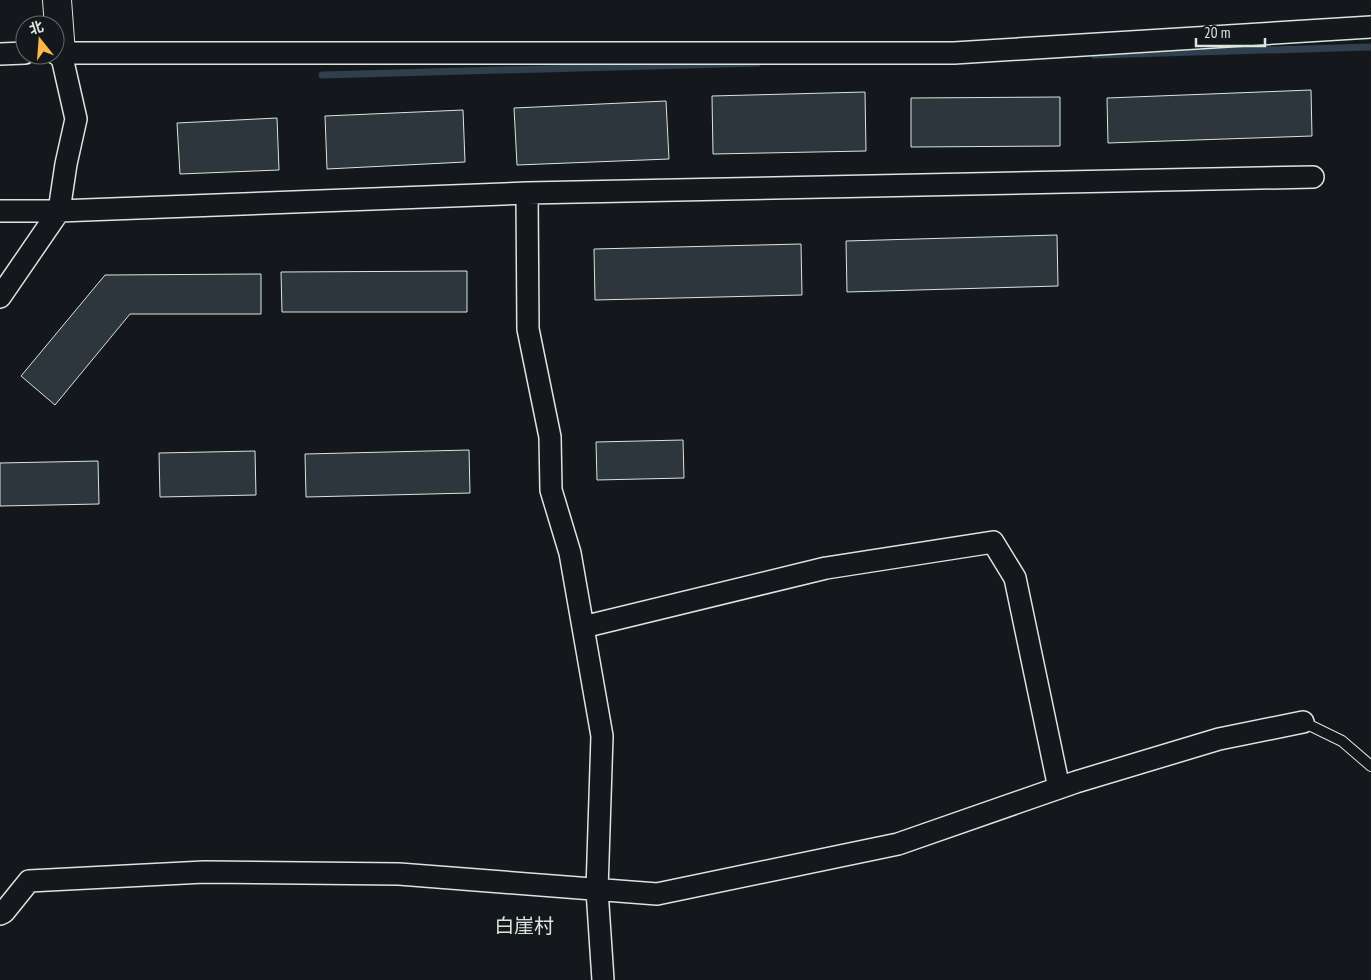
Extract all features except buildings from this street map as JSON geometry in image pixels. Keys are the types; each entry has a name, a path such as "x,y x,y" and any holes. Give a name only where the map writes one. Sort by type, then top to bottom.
{"street":[{"path":"57,0 57,15"},
{"path":"65,53 954,53 1371,27"},
{"path":"0,54 15,53"},
{"path":"0,297 59,211 66,164 76,119 61,65"},
{"path":"0,211 59,211 527,193 1313,177"},
{"path":"527,193 528,329 550,437 551,490 570,553 602,736 598,890 603,980"},
{"path":"583,628 826,568 993,542 1015,578 1059,788"},
{"path":"0,914 4,912 29,882 204,872 400,874 657,894 898,844 1059,788 1219,739 1303,722"}],"lane":[{"path":"1303,722 1342,741 1371,766"}],"waterway":[{"path":"1094,55 1371,47"},
{"path":"322,75 758,63"}],"district":[{"name":"白崖村","path":"524,926"}]}
